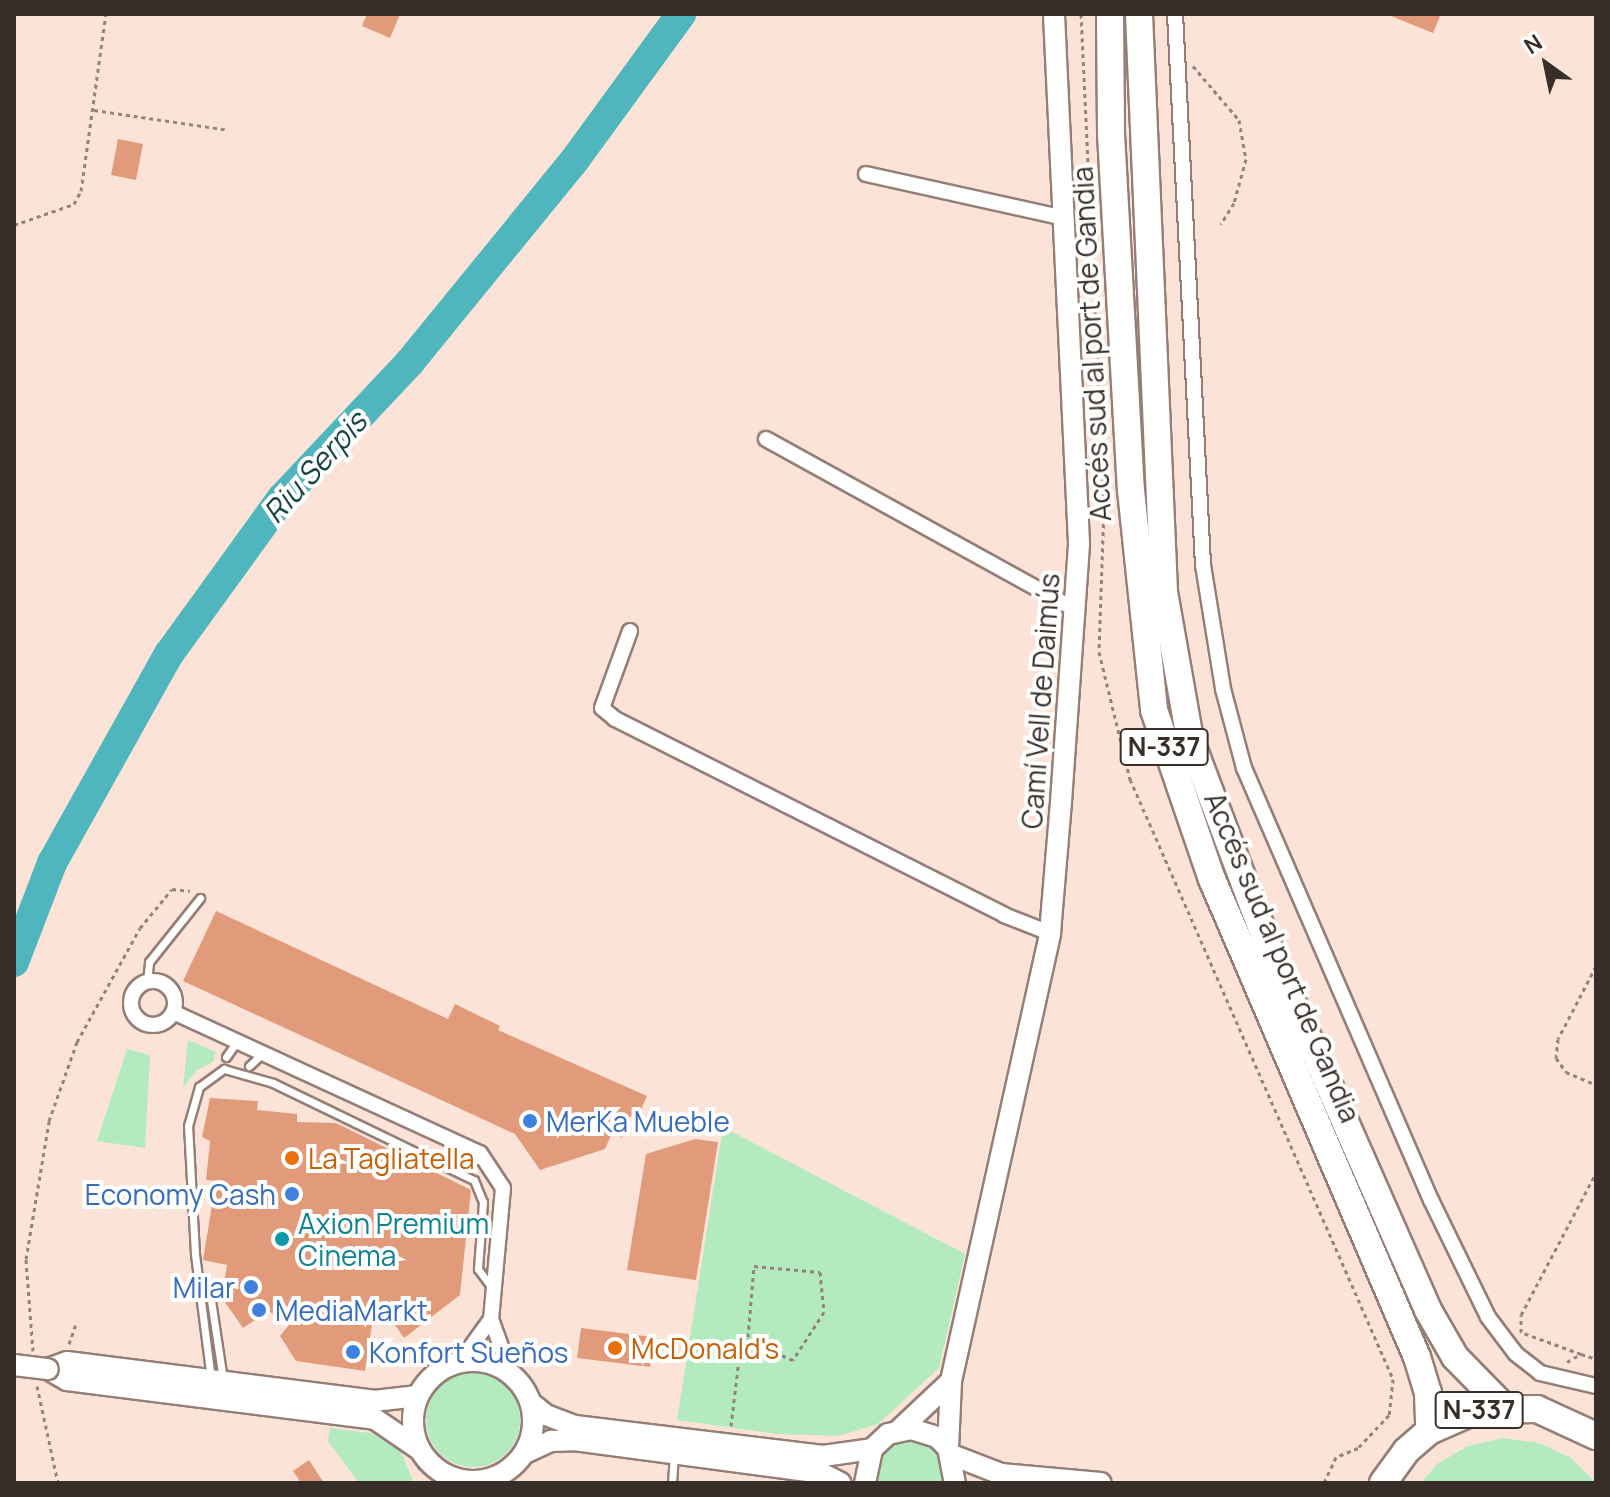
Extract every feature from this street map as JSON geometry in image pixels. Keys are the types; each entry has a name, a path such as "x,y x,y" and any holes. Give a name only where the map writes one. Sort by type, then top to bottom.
{"highway":[{"name":"Accés sud al port de Gandia","path":"1110,14 1111,134 1131,490 1154,710 1206,864 1417,1357 1428,1393 1429,1431"},
{"name":"Accés sud al port de Gandia","path":"1139,14 1164,592 1190,739 1272,956 1428,1310 1455,1357 1504,1407"},
{"name":"N-337","path":"1381,1480 1429,1431 1465,1414 1504,1407 1537,1409 1596,1436"}],"main road":[{"name":"Camí Vell de Daimús","path":"955,1483 950,1452 951,1381 1050,933 1076,610 1079,543 1054,14"},
{"path":"14,1365 50,1371 217,1382 374,1401 413,1391 464,1357 511,1374 531,1403 546,1415 575,1426 823,1456 872,1449 898,1431 951,1381"},
{"path":"50,1371 67,1380 375,1419 419,1449 438,1471 474,1482 511,1468 525,1453 532,1437 531,1403"},
{"path":"413,1391 413,1422 419,1449"},
{"path":"898,1431 925,1431 950,1452 1001,1474 1101,1483"},
{"path":"525,1453 551,1441 574,1440 821,1473 841,1483"},
{"path":"865,1483 872,1449"}],"street":[{"path":"1175,14 1203,565 1223,689 1244,768 1431,1200 1488,1317 1516,1354 1548,1375 1596,1386"},
{"path":"866,174 1065,218"},
{"path":"766,439 1076,610"},
{"path":"630,631 602,708 615,719 1004,915 1050,933"},
{"path":"147,982 161,982 172,991 173,1012 155,1025 136,1017 132,997 147,982"},
{"path":"173,1012 480,1153 503,1188 491,1319 464,1357"},
{"path":"491,1319 511,1374"}],"lane":[{"path":"147,982 149,962 200,898"},
{"path":"226,1057 237,1041"},
{"path":"249,1066 263,1053"},
{"path":"217,1382 195,1254 188,1126 199,1087 224,1069 273,1083 474,1180 483,1202 478,1269 495,1290"},
{"path":"209,1287 217,1382"},
{"path":"672,1483 675,1454"}],"path":[{"path":"14,225 77,198 106,14"},
{"path":"1177,55 1221,93 1239,120 1246,159 1234,203 1221,224"},
{"path":"93,110 229,130"},
{"path":"33,1352 26,1259 36,1187 49,1121 77,1042 158,903 172,889 186,888 200,898"},
{"path":"1596,966 1558,1039 1556,1058 1566,1072 1596,1085"},
{"path":"1596,1173 1521,1315 1521,1332 1596,1359"},
{"path":"730,1434 740,1351 747,1340 754,1266 820,1272 824,1312 793,1360 747,1340"},
{"path":"58,1483 46,1446 50,1371 77,1321"},
{"path":"1548,1375 1581,1354"},
{"path":"413,1391 435,1361 464,1357"}],"green space":[{"path":"188,1040 216,1052 213,1062 197,1070 183,1088"},
{"path":"127,1049 150,1055 145,1148 97,1141"},
{"path":"723,1127 965,1254 939,1368 878,1424 838,1436 776,1434 677,1420"},
{"path":"473,1373 491,1376 506,1387 517,1402 520,1420 517,1438 506,1453 491,1464 473,1467 455,1464 440,1453 429,1438 426,1420 429,1402 440,1387 455,1376"},
{"path":"330,1428 370,1433 390,1442 401,1452 414,1483 359,1483 328,1441"},
{"path":"915,1438 937,1448 944,1458 946,1483 877,1483 883,1453 902,1439"},
{"path":"1503,1438 1539,1443 1571,1458 1596,1483 1421,1483 1437,1464 1468,1446"}],"building":[{"path":"367,14 400,14 390,38 362,26"},
{"path":"1386,14 1441,14 1433,33"},
{"path":"118,139 143,144 136,180 111,175"},
{"path":"216,911 448,1019 455,1004 500,1026 498,1030 647,1096 637,1119 631,1116 622,1137 612,1133 605,1149 540,1170 515,1134 183,981"},
{"path":"210,1098 258,1101 257,1110 297,1114 297,1122 336,1123 471,1190 460,1295 404,1338 376,1297 365,1371 296,1361 280,1336 288,1326 269,1311 243,1328 222,1298 227,1265 203,1260 216,1181 206,1180 210,1141 202,1137"},
{"path":"695,1139 718,1142 696,1280 627,1270 646,1154"},
{"name":"McDonald's","path":"581,1328 653,1337 650,1367 577,1358"},
{"path":"309,1460 324,1483 301,1483 293,1471"}],"waterway":[{"name":"Riu Serpis","path":"14,962 52,863 169,654 282,498 410,362 574,161 681,14"}],"place":[{"name":"MerKa Mueble","path":"530,1121"},
{"name":"La Tagliatella","path":"292,1158"},
{"name":"Economy Cash","path":"292,1194"},
{"name":"Axion Premium Cinema","path":"282,1239"},
{"name":"Milar","path":"251,1287"},
{"name":"MediaMarkt","path":"259,1310"},
{"name":"McDonald's","path":"615,1348"},
{"name":"Konfort Sueños","path":"353,1352"}]}
